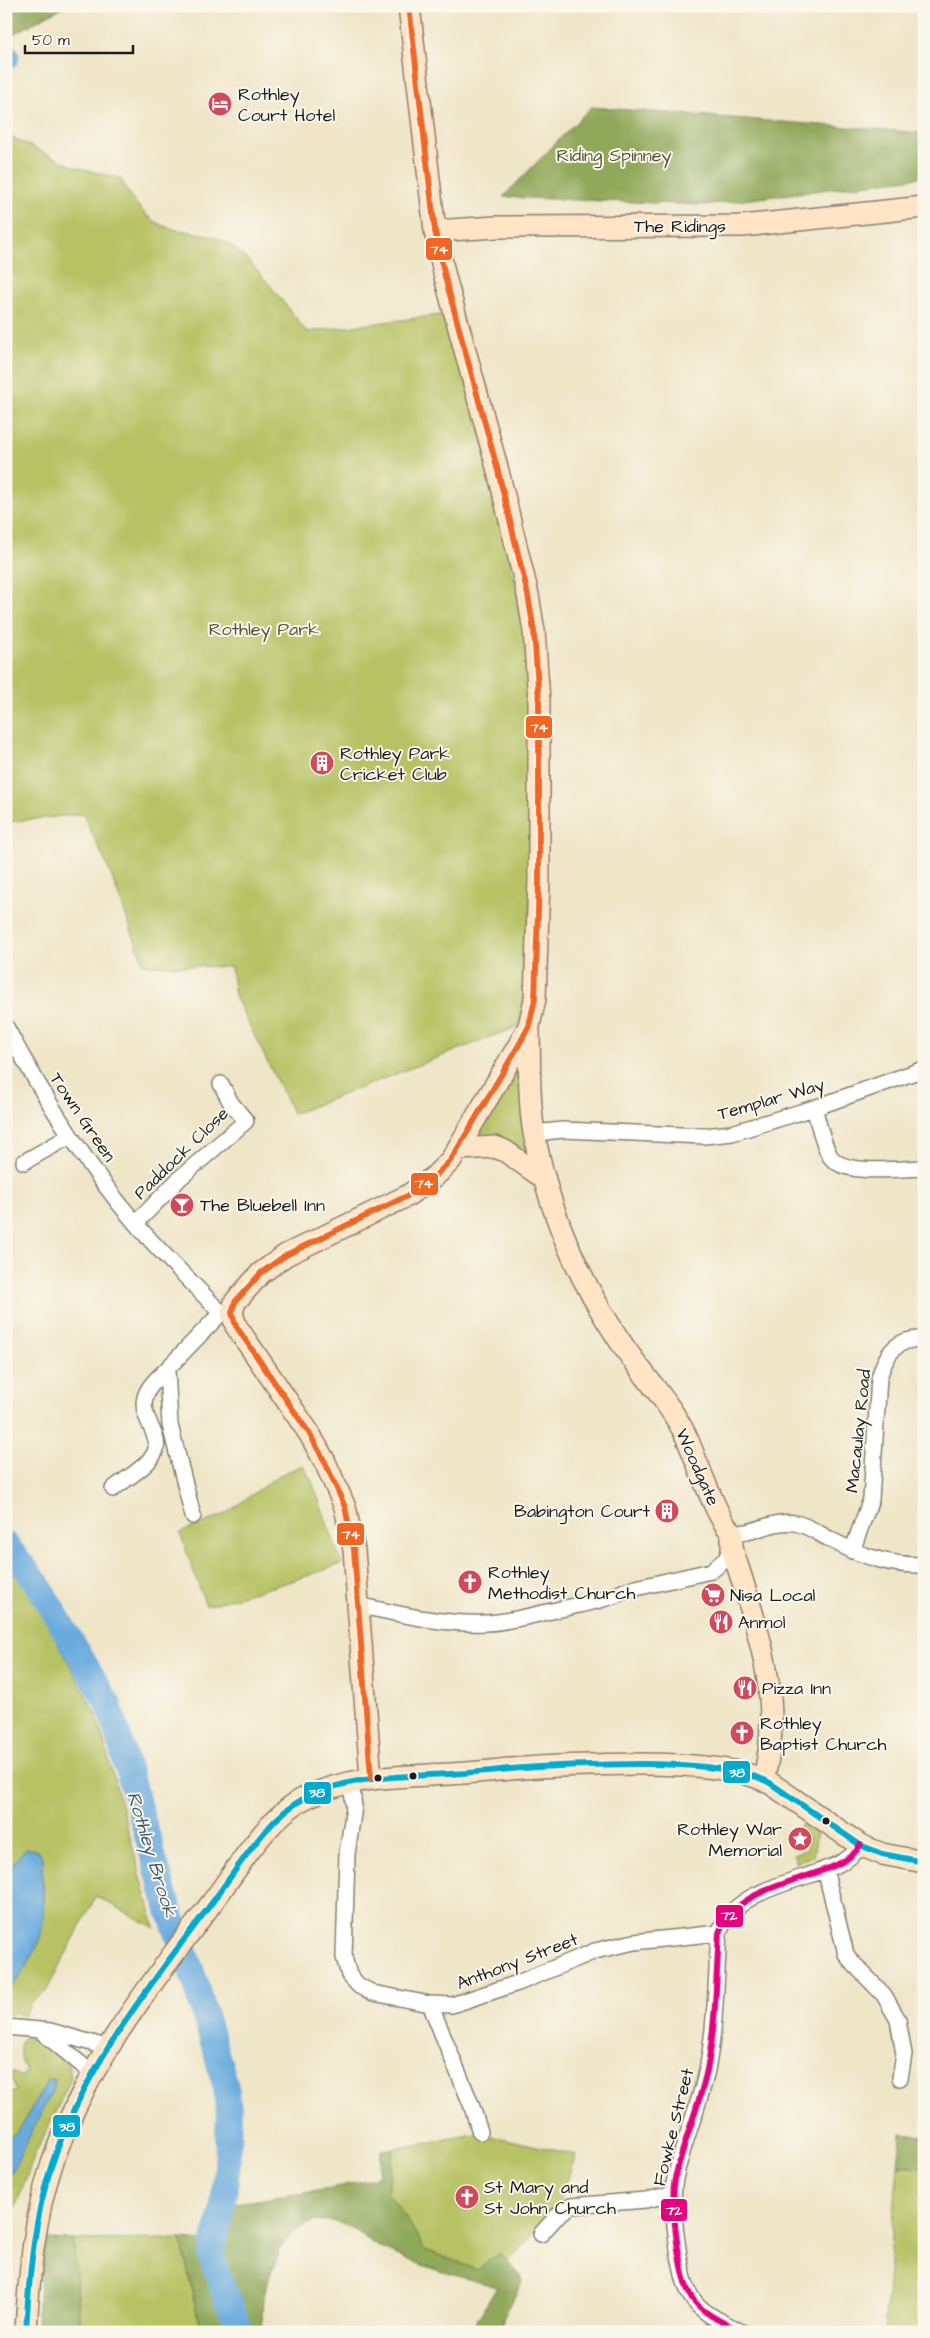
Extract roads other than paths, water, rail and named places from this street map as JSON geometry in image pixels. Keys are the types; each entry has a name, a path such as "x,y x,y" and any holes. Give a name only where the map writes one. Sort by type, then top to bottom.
{"street":[{"path":"121,1488 154,1454 156,1439 145,1414 144,1402 148,1390 167,1368 227,1312 256,1278 286,1255 408,1196 434,1177 459,1149 529,1026 536,986 539,881 539,693 534,631 528,595 498,471 445,277 435,231 409,6"},
{"name":"The Ridings","path":"435,231 496,227 742,226 924,207"},
{"name":"Woodgate","path":"529,1026 534,1133 545,1179 570,1253 583,1279 621,1342 677,1419 697,1460 721,1521 732,1540 766,1664 771,1734 769,1758 764,1780"},
{"name":"Town Green","path":"6,1027 70,1136 136,1223 214,1307 227,1312"},
{"name":"Templar Way","path":"534,1133 563,1130 676,1136 719,1135 744,1131 924,1069"},
{"name":"Paddock Close","path":"136,1223 180,1178 246,1121 231,1103 221,1084"},
{"path":"814,1108 831,1158 843,1166 858,1169 924,1168"},
{"path":"24,1162 70,1136"},
{"path":"459,1149 495,1147 505,1151 545,1179"},
{"path":"227,1312 309,1433 340,1496 353,1542 358,1605 361,1780"},
{"name":"Macaulay Road","path":"852,1551 871,1498 879,1378 884,1360 890,1351 899,1344 914,1338 924,1339"},
{"path":"167,1368 170,1425 193,1516"},
{"path":"358,1605 435,1619 480,1623 507,1620 616,1596 627,1590 711,1571 725,1560 732,1540 745,1532 780,1522 794,1523 852,1551 883,1562 924,1565"},
{"path":"26,2332 33,2252 47,2180 60,2142 93,2074 145,1994 250,1852 282,1814 306,1798 361,1780 517,1768 644,1765 727,1770 764,1780 860,1845 882,1854 924,1862"},
{"name":"Anthony Street","path":"361,1780 354,1806 347,1854 344,1945 346,1969 359,1986 373,1992 444,2006 462,2003 518,1983 576,1957 614,1946 719,1933"},
{"path":"719,1933 732,1913 758,1894 849,1860 860,1845"},
{"path":"825,1869 846,1954 884,1995 898,2020 904,2054 900,2078"},
{"name":"Fowke Street","path":"719,1933 709,2060 701,2094 675,2180 673,2194 681,2269 687,2288 700,2307 742,2332"},
{"path":"430,2004 472,2104 480,2132"},
{"path":"6,2027 39,2029 109,2048"},
{"path":"39,2029 93,2074"},
{"path":"541,2234 559,2214 571,2206 637,2201 673,2194"}],"water":[{"path":"26,1849 37,1851 43,1860 43,1925 35,1951 18,1979 6,1989 6,1877 17,1858"},
{"path":"49,2079 55,2080 52,2091 6,2184 6,2142 17,2132"}],"waterway":[{"name":"Rothley Brook","path":"6,1545 37,1583 109,1705 169,1910 195,1981 226,2087 229,2110 227,2170 222,2211 211,2257 240,2332"}],"place":[{"name":"Rothley Court Hotel","path":"220,104"},
{"name":"Rothley Park Cricket Club","path":"322,763"},
{"name":"The Bluebell Inn","path":"182,1205"},
{"name":"Babington Court","path":"667,1511"},
{"name":"Rothley Methodist Church","path":"470,1582"},
{"name":"Nisa Local","path":"713,1595"},
{"name":"Anmol","path":"721,1622"},
{"name":"Pizza Inn","path":"745,1688"},
{"name":"Rothley Baptist Church","path":"742,1733"},
{"name":"Rothley War Memorial","path":"800,1839"},
{"name":"St Mary and St John Church","path":"467,2197"}],"park label":[{"name":"Riding Spinney","path":"614,155"},
{"name":"Rothley Park","path":"264,629"}]}
